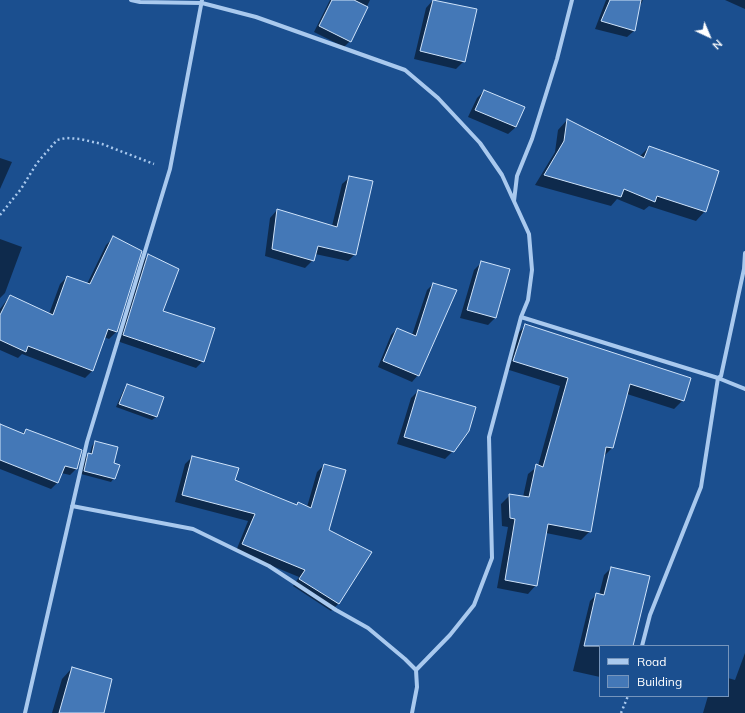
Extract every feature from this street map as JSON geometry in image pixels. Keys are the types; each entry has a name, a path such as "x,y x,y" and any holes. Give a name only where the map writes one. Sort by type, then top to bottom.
{"street":[{"path":"131,0 140,2 202,1 256,17 405,70 438,98 480,143 502,175 529,234 532,270 528,300 521,317 489,437 492,558 474,605 450,635 416,670"},
{"path":"514,202 517,176 532,139 557,59 572,0"},
{"path":"25,713 87,442 170,169 202,1"},
{"path":"642,645 650,616 701,487 718,378 721,376 744,269 745,253"},
{"path":"521,317 718,378 745,388"},
{"path":"72,506 194,529 269,566 336,610 368,628 416,670 417,687 412,713"}],"path":[{"path":"0,215 21,189 37,163 57,140 73,138 102,144 170,169"},
{"path":"621,713 628,697"}],"building":[{"path":"332,0 354,0 368,7 351,42 319,26"},
{"path":"433,0 477,9 465,62 420,51"},
{"path":"610,0 641,0 635,31 601,21"},
{"path":"484,90 525,107 516,127 475,110"},
{"path":"567,119 644,158 649,146 719,171 706,212 657,196 655,202 624,189 621,197 544,175 564,141"},
{"path":"349,176 373,181 356,255 318,246 314,261 272,249 277,209 337,227"},
{"path":"113,236 142,251 117,332 108,329 93,371 28,346 26,352 0,340 0,315 10,295 53,315 67,276 90,284"},
{"path":"148,254 179,269 163,311 215,328 204,362 123,335"},
{"path":"481,261 510,269 496,318 467,310"},
{"path":"433,283 457,290 419,376 383,361 397,328 416,336"},
{"path":"525,324 691,378 684,401 630,384 613,448 606,447 591,532 548,524 537,586 505,580 515,519 510,518 509,494 529,497 536,464 543,467 568,378 513,361"},
{"path":"127,384 164,397 157,417 119,404"},
{"path":"418,390 476,407 469,431 454,452 404,437"},
{"path":"0,424 24,434 26,429 82,450 77,469 65,466 58,483 0,460"},
{"path":"95,441 118,447 114,463 120,465 115,479 84,471 88,453 92,454"},
{"path":"192,456 239,468 235,480 297,505 298,502 311,508 324,464 346,470 329,530 372,552 339,604 299,579 305,570 242,544 255,514 182,495"},
{"path":"611,567 650,576 633,645 584,646 596,593 604,595"},
{"path":"72,667 112,679 104,713 59,713"}]}
